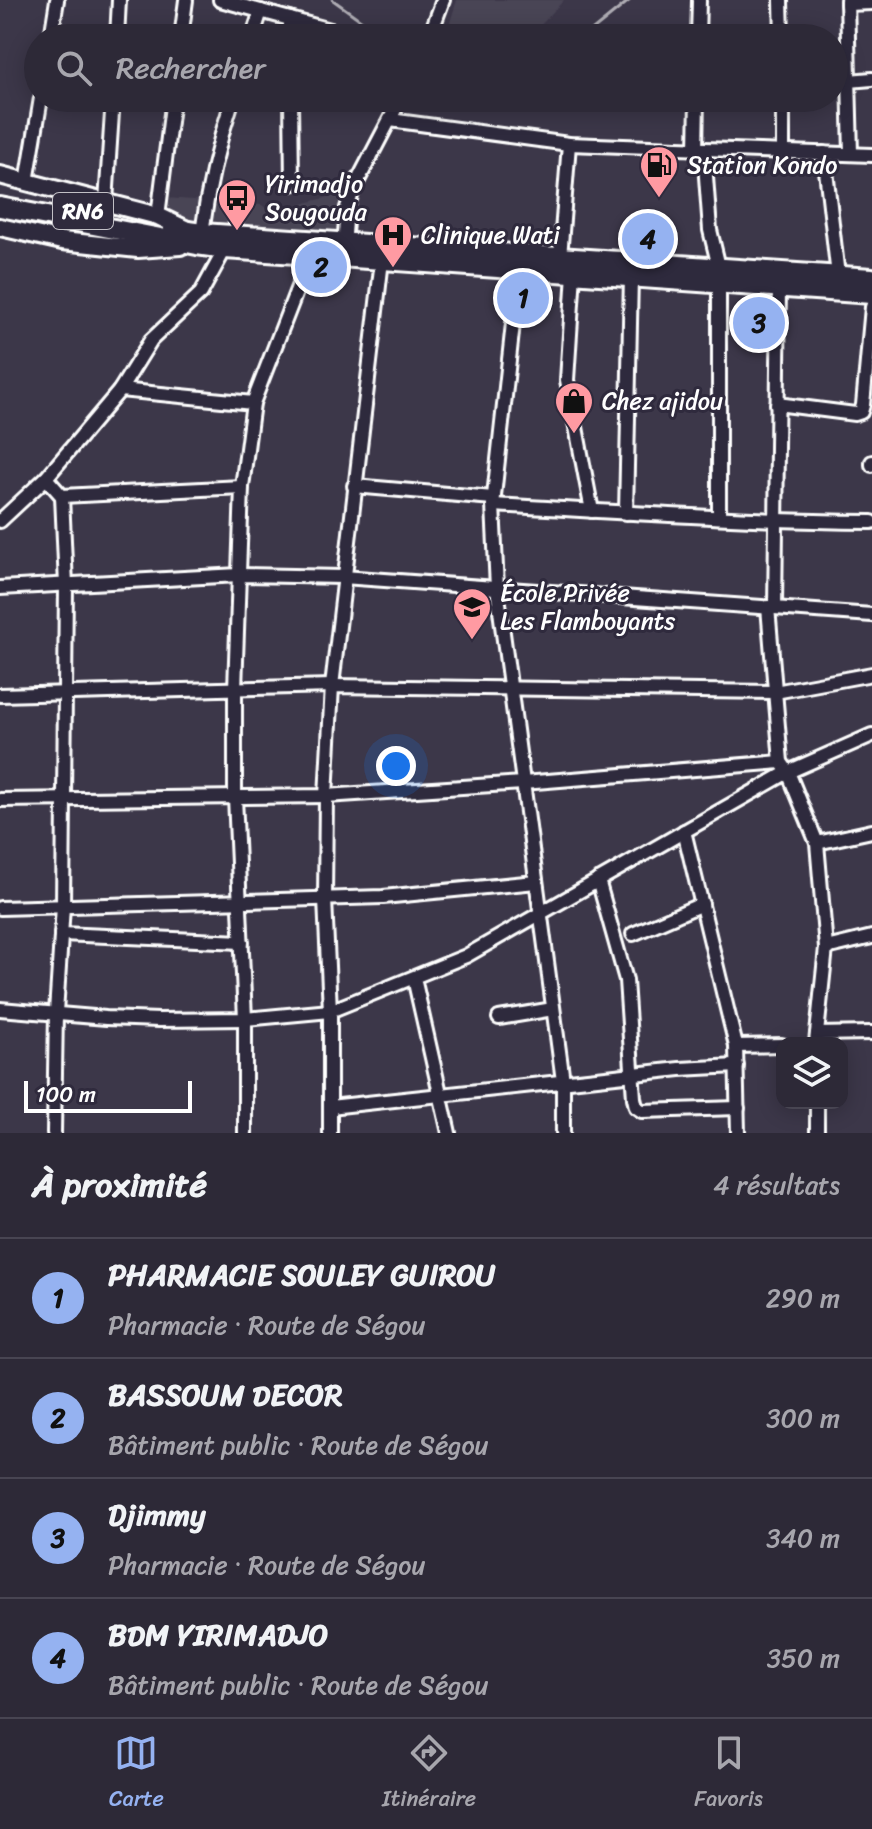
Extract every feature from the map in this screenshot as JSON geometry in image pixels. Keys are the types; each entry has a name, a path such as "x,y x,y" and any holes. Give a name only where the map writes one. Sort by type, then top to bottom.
{"highway":[{"name":"RN6","path":"0,195 163,227 196,236 225,249 310,256 344,250 382,260 631,276 872,278"},
{"name":"RN6","path":"0,207 163,227"},
{"name":"RN6","path":"196,236 344,250 560,257 719,275 779,288 872,294"}],"main road":[{"path":"0,175 106,202 163,227"},
{"path":"0,227 62,241 138,249 196,236"}],"street":[{"path":"53,24 57,0"},
{"path":"118,24 119,0"},
{"path":"183,24 186,0"},
{"path":"220,0 308,24"},
{"path":"434,24 443,0"},
{"path":"698,24 699,0"},
{"path":"781,0 782,24"},
{"path":"848,24 847,2 872,3"},
{"path":"257,24 261,11"},
{"path":"290,19 290,24"},
{"path":"848,42 851,154"},
{"path":"849,81 872,79"},
{"path":"27,182 39,112"},
{"path":"106,202 112,112"},
{"path":"163,227 172,112"},
{"path":"196,236 228,112"},
{"path":"291,112 292,184"},
{"path":"344,250 347,208 353,190 394,112"},
{"path":"698,112 710,230 719,275 719,517"},
{"path":"783,112 783,152"},
{"path":"390,120 569,144 872,155"},
{"path":"560,257 569,144"},
{"path":"824,153 838,276"},
{"path":"0,521 46,478 120,390 151,340 201,293 225,249"},
{"path":"245,1133 245,1019 235,797 235,689 242,487 253,403 310,256"},
{"path":"330,1133 330,1011 325,899 332,686 382,260"},
{"path":"519,269 493,501 497,588 563,1081 563,1133"},
{"path":"574,273 567,380 592,511"},
{"path":"626,513 631,276"},
{"path":"779,288 772,608 775,692 785,767 817,843 826,948 817,1037"},
{"path":"777,404 855,414 861,412 872,307"},
{"path":"120,390 253,403"},
{"path":"46,478 62,496 66,585 63,906 56,1012 54,1133"},
{"path":"354,486 592,511 776,521 872,522"},
{"path":"62,496 242,487"},
{"path":"0,588 239,575 343,577 872,615"},
{"path":"0,695 332,686 775,692 872,674"},
{"path":"0,1009 146,1019 245,1019 330,1011 466,956 684,831 785,767 872,735"},
{"path":"0,800 326,796 785,767"},
{"path":"684,831 736,1046 738,1133"},
{"path":"817,843 872,831"},
{"path":"598,880 626,980 636,1107 642,1111 738,1108"},
{"path":"0,908 383,897 536,882"},
{"path":"633,934 702,904"},
{"path":"61,934 242,942"},
{"path":"826,948 872,937"},
{"path":"414,978 449,1133"},
{"path":"499,1018 553,1009"},
{"path":"828,1037 872,1033"},
{"path":"736,1046 776,1045"},
{"path":"330,1107 680,1069 737,1066"},
{"path":"817,1109 817,1133"}],"shaded area":[{"path":"457,0 564,0 542,24 449,24"},
{"path":"344,193 342,240 167,226 166,198 262,205 273,214"}],"waterway":[{"path":"333,0 366,24"},
{"path":"600,24 630,0"}],"place":[{"name":"Station Kondo","path":"659,199"},
{"name":"Yirimadjo Sougouda","path":"237,232"},
{"name":"BDM YIRIMADJO","path":"648,239"},
{"name":"BASSOUM DECOR","path":"321,267"},
{"name":"Clinique Wati","path":"393,269"},
{"name":"PHARMACIE SOULEY GUIROU","path":"523,298"},
{"name":"Djimmy","path":"759,323"},
{"name":"Chez ajidou","path":"574,435"},
{"name":"École Privée Les Flamboyants","path":"472,641"}]}
